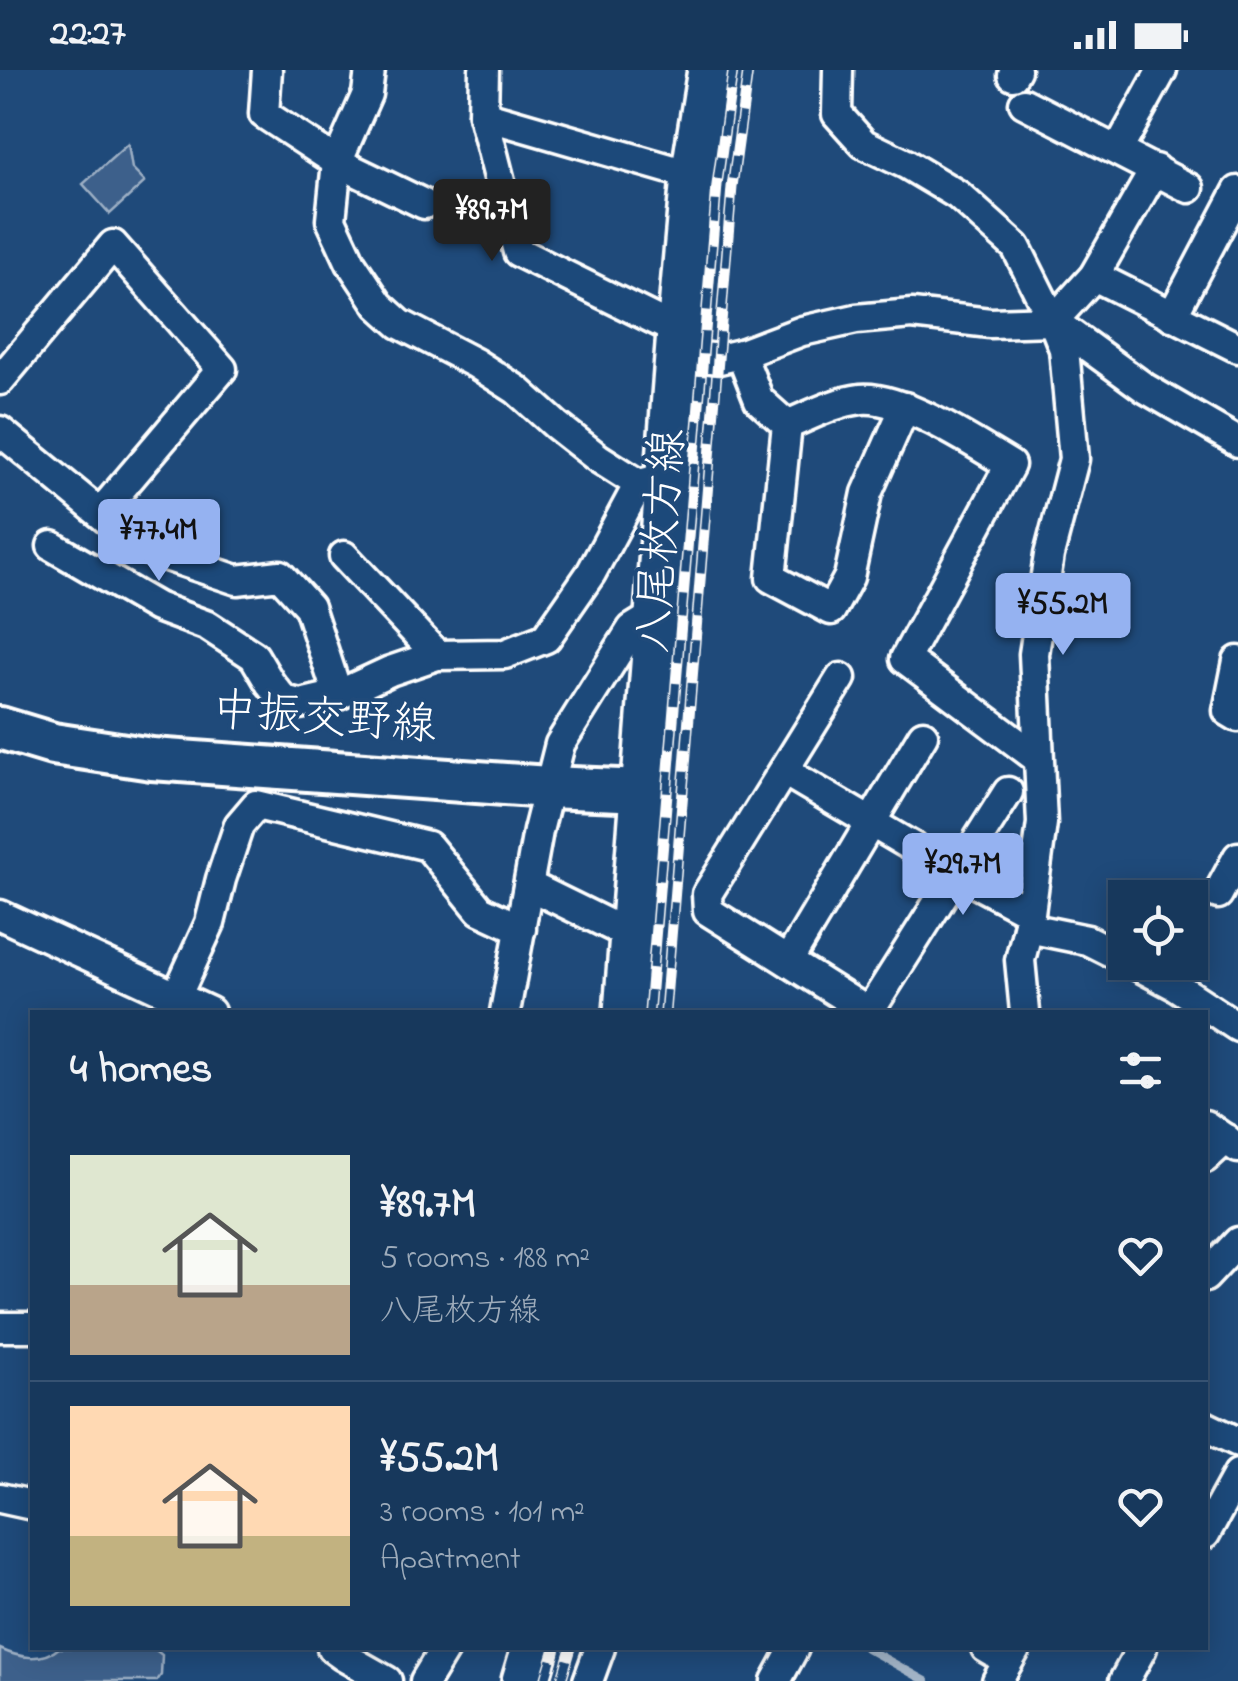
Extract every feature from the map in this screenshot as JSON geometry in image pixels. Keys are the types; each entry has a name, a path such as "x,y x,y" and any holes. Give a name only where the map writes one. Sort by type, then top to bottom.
{"main road":[{"name":"八尾枚方線","path":"627,1010 658,613 653,481 704,350 694,176 712,70"},
{"path":"525,1681 534,1650"}],"street":[{"path":"267,70 264,114 338,162 424,204"},
{"path":"52,546 158,607 208,626 254,656 284,700 300,704 338,695 390,670 437,655 505,654 546,638 653,481 598,458 518,390 400,324 379,305 351,263 331,220 338,162 367,94 370,70"},
{"path":"484,70 483,115 518,252 704,350 788,424"},
{"path":"838,70 837,114 864,144 958,195 1016,247 1064,349 1074,459 1049,554 1034,654 1042,823 1020,960 1025,1010"},
{"path":"1118,150 1162,70"},
{"path":"1024,103 1189,188"},
{"path":"483,115 694,176"},
{"path":"1052,322 1094,276 1156,169"},
{"path":"1172,316 1238,191"},
{"path":"0,380 112,245 222,370 101,512"},
{"path":"1094,276 1238,348"},
{"path":"704,350 856,320 912,314 990,323 1052,322 1145,388 1238,442"},
{"path":"788,424 865,398 905,407 1010,465 905,659 1038,758"},
{"path":"788,424 771,578 831,610 848,578 867,493 905,407"},
{"path":"0,430 142,548 237,580 280,575 309,607 338,695"},
{"path":"344,556 437,655"},
{"path":"505,1010 548,786 560,744 632,629 658,613"},
{"path":"1238,661 1228,712 1238,717"},
{"path":"841,678 708,894 708,911 865,1010"},
{"name":"中振交野線","path":"0,728 53,744 152,758 259,785 548,786 644,791"},
{"path":"788,962 923,735"},
{"path":"784,771 957,872 1029,920 1108,951"},
{"path":"177,995 210,924 239,826 259,785 428,846 480,910 521,930"},
{"path":"869,1010 1008,792"},
{"path":"1218,894 1238,857"},
{"path":"530,886 634,937"},
{"path":"0,914 206,1010"},
{"path":"1164,980 1238,1027"},
{"path":"1208,1274 1238,1242"},
{"path":"0,1327 30,1327"},
{"path":"1208,1427 1238,1442"},
{"path":"1208,1529 1238,1474"},
{"path":"0,1498 30,1505"},
{"path":"334,1650 387,1681"},
{"path":"425,1681 444,1650"},
{"path":"588,1681 599,1650"},
{"path":"776,1681 793,1650"},
{"path":"1124,1681 1141,1650"}],"shaded area":[{"path":"128,144 132,169 145,182 110,214 83,184"},
{"path":"0,1649 31,1657 53,1652 156,1650 162,1655 161,1675 157,1681 0,1681"}],"waterway":[{"path":"870,1650 926,1681"}],"railway":[{"path":"649,1010 717,185 733,70"},
{"path":"665,1010 732,187 748,70"},
{"path":"545,1681 554,1650"},
{"path":"561,1681 570,1650"}]}
